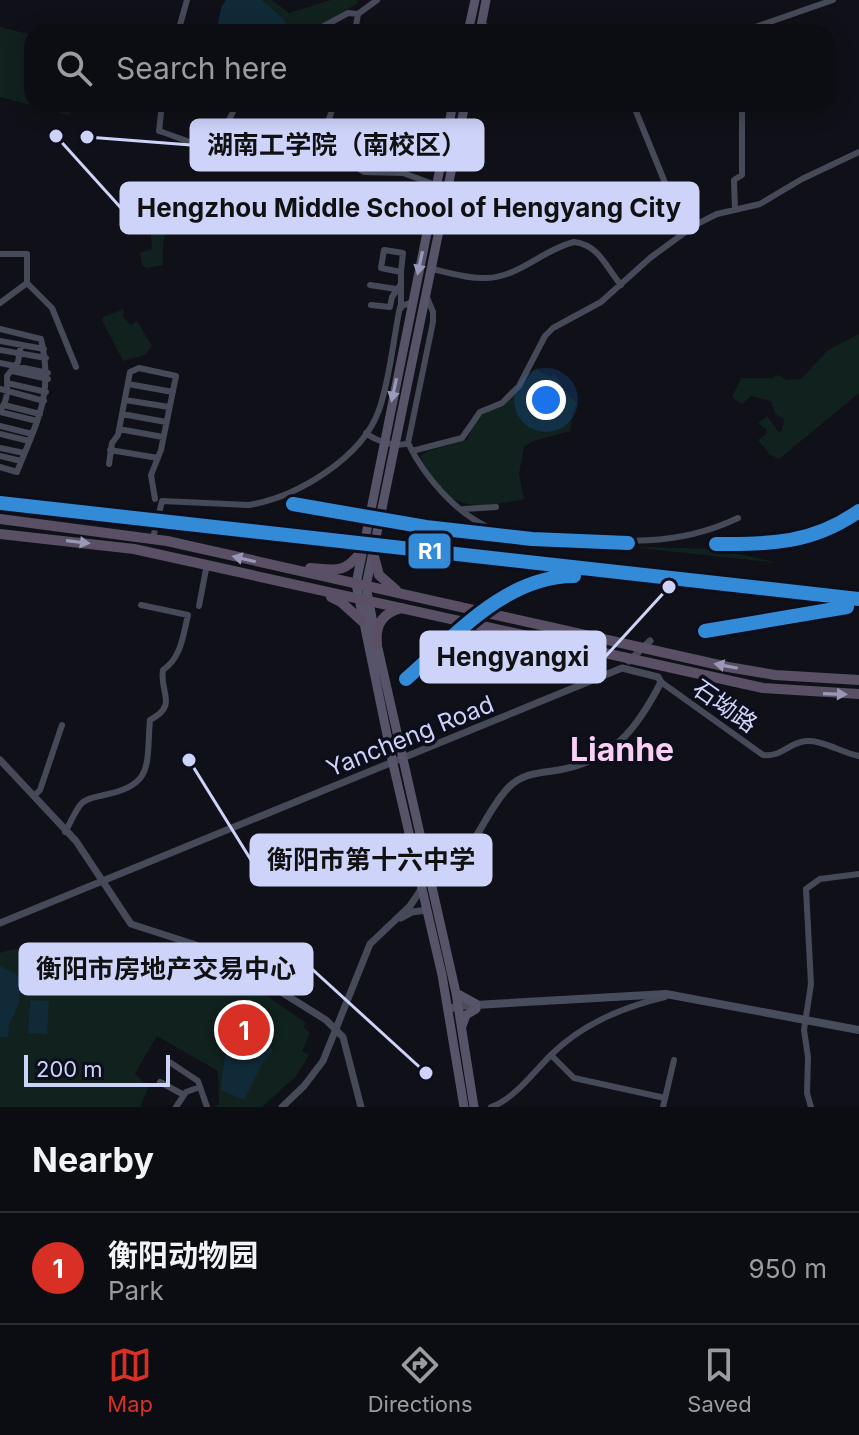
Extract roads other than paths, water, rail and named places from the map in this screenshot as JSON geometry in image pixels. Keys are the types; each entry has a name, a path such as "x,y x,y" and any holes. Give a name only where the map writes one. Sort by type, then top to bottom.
{"highway":[{"path":"0,519 153,538 765,674 859,680"},
{"path":"0,534 134,549 763,688 859,694"},
{"path":"270,565 346,568 361,552"},
{"path":"373,553 375,567 384,582 405,594"},
{"path":"329,569 343,581"},
{"path":"295,584 302,580 298,571"},
{"path":"315,589 341,602 362,621"},
{"path":"377,644 379,623 387,613 403,608"},
{"path":"763,688 768,681 765,674"},
{"path":"809,693 803,684 811,678"}],"main road":[{"path":"481,24 486,0"},
{"path":"469,24 471,1"},
{"path":"451,112 361,552 361,585 362,621 431,880 456,993 464,1107"},
{"path":"361,585 373,553 463,112"},
{"path":"362,600 377,644 427,910 462,1026 474,1107"},
{"path":"456,993 476,1006 665,997 806,1022"},
{"path":"455,1008 666,994 859,1032"},
{"path":"462,1026 466,1015 476,1006"}],"street":[{"path":"180,24 187,0"},
{"path":"328,24 348,13 358,14 377,0"},
{"path":"765,24 833,0"},
{"path":"356,24 358,14"},
{"path":"161,112 159,131 208,147 238,145 253,131 270,123 324,135"},
{"path":"226,148 221,127 233,112"},
{"path":"331,112 321,147 364,172 403,173 436,185"},
{"path":"636,112 685,232"},
{"path":"735,210 734,180 742,175 742,112"},
{"path":"412,451 462,438 480,412 502,403 519,386 545,336 553,328 601,302 685,232 717,214 760,204 802,179 859,152"},
{"path":"432,269 467,277 490,278 574,242 585,243 598,252 621,285"},
{"path":"153,538 162,501 263,503 334,468 366,433 379,411 400,307 403,253 384,250 381,268 401,272"},
{"path":"0,254 27,254 27,283 52,308 76,367"},
{"path":"0,303 27,283"},
{"path":"370,285 399,287"},
{"path":"371,305 390,307 399,287"},
{"path":"426,295 433,312 408,443 439,491 463,509 493,530 614,540 673,539 698,535 738,518"},
{"path":"400,307 412,302"},
{"path":"400,307 410,314"},
{"path":"422,317 428,311 433,312"},
{"path":"0,329 41,339 48,376 44,401 17,472 0,467"},
{"path":"0,341 46,358"},
{"path":"0,350 44,349"},
{"path":"20,350 6,379 1,407 38,418"},
{"path":"0,363 6,379 44,401"},
{"path":"109,464 130,372 139,368 176,376 158,458 151,475 155,499"},
{"path":"6,379 48,376"},
{"path":"6,379 46,392"},
{"path":"128,384 173,392"},
{"path":"125,400 169,407"},
{"path":"122,414 166,422"},
{"path":"0,426 30,437"},
{"path":"119,429 163,437"},
{"path":"366,433 375,440 403,445 408,443"},
{"path":"0,434 30,437"},
{"path":"0,448 22,457"},
{"path":"110,450 158,458"},
{"path":"0,456 22,457"},
{"path":"463,509 496,507"},
{"path":"199,606 207,564"},
{"path":"66,831 79,805 89,798 124,791 139,781 146,770 150,720 163,711 167,701 161,676 178,654 188,615 141,605"},
{"path":"431,880 442,877 457,865 508,787 528,774 587,764 618,745 645,715 661,682 657,678 624,669 650,641"},
{"name":"Yancheng Road","path":"0,925 624,669"},
{"name":"石坳路","path":"661,682 763,755 773,756 800,742 813,741 859,756"},
{"path":"34,796 40,790 62,725"},
{"path":"0,762 66,831"},
{"path":"0,762 66,831 129,927 192,946 236,968 286,997 336,1032 360,1107"},
{"path":"811,1107 806,1086 806,1022 811,984 806,889 820,879 859,874"},
{"path":"283,1107 305,1088 325,1061 370,944 410,906 422,888"},
{"path":"336,1032 372,946 401,918 412,912 427,910"},
{"path":"491,1107 533,1076 551,1055 602,1018 633,1005 665,997"},
{"path":"551,1055 574,1078 665,1098"},
{"path":"663,1107 674,1060"},
{"path":"171,1063 198,1081 207,1107"},
{"path":"160,1082 184,1095"},
{"path":"176,1107 184,1095 200,1087"}],"water":[{"path":"226,0 262,0 286,24 218,24"},
{"path":"0,966 21,977 19,1003 9,1025 8,1037 0,1037"},
{"path":"30,1000 49,1001 47,1034 28,1033"},
{"path":"246,1026 254,1028 262,1041 271,1045 272,1051 244,1100 221,1090 221,1084 227,1044"}],"place":[{"name":"Hengzhou Middle School of Hengyang City","path":"56,136"},
{"name":"湖南工学院（南校区）","path":"87,137"},
{"name":"Hengyangxi","path":"669,587"},
{"name":"衡阳市第十六中学","path":"189,760"},
{"name":"衡阳动物园","path":"244,1030"},
{"name":"衡阳市房地产交易中心","path":"426,1073"}],"district":[{"name":"Lianhe","path":"622,749"}]}
